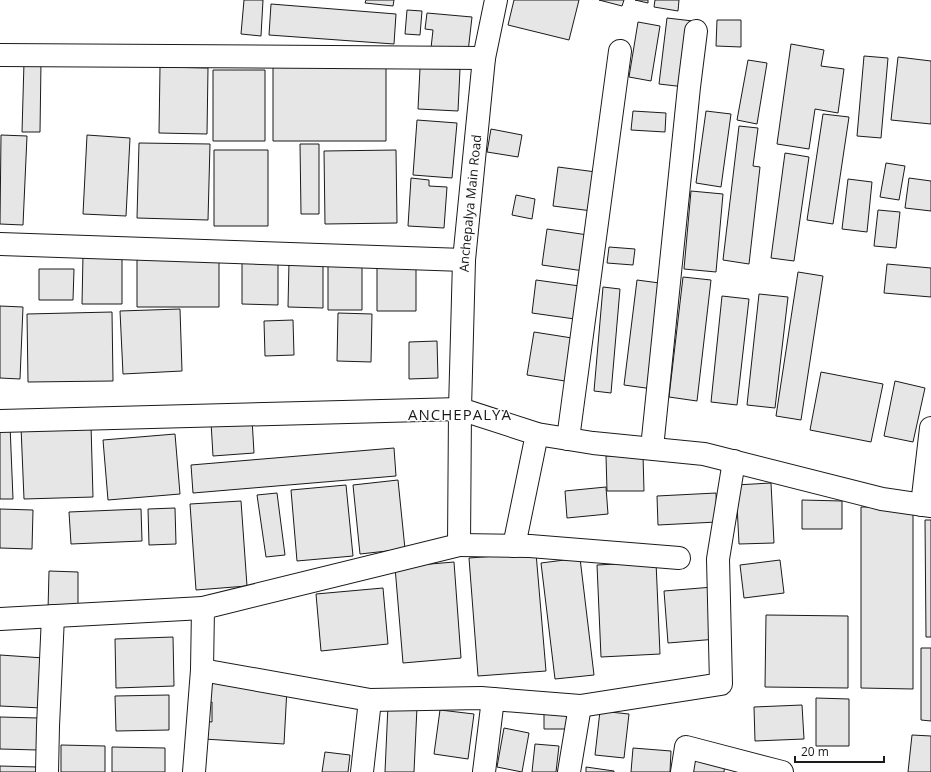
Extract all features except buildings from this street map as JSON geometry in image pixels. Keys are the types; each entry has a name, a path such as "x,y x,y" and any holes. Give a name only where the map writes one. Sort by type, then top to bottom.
{"street":[{"name":"Anchepalya Main Road","path":"459,545 460,409 464,260 484,58 496,0"},
{"path":"652,448 688,87 696,31"},
{"path":"568,439 620,51"},
{"path":"0,55 484,58"},
{"path":"0,244 464,260"},
{"path":"0,421 460,409 537,434 593,443 704,454 882,499 926,506 931,428"},
{"path":"514,546 537,434"},
{"path":"202,670 370,700 481,698 580,706 720,684 718,559 734,462"},
{"path":"0,619 203,608 459,545 514,546 679,558"},
{"path":"194,772 202,670 203,608"},
{"path":"47,772 53,616"},
{"path":"484,772 493,699"},
{"path":"362,772 370,700"},
{"path":"569,772 580,706"},
{"path":"682,772 686,747 782,772"}],"district":[{"name":"ANCHEPALYA","path":"460,415"}]}
